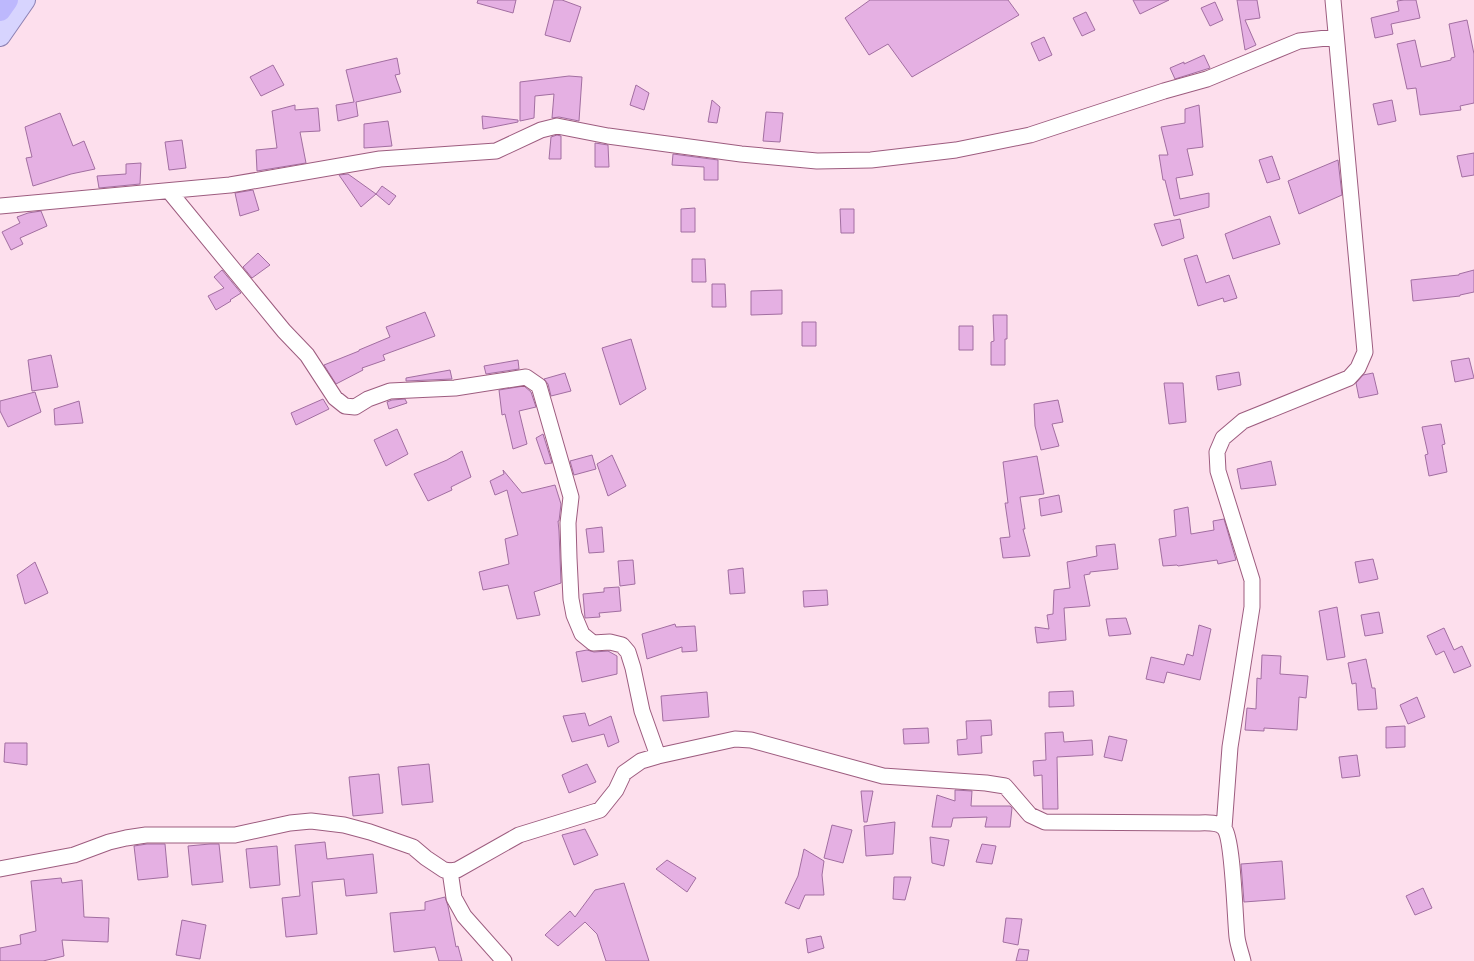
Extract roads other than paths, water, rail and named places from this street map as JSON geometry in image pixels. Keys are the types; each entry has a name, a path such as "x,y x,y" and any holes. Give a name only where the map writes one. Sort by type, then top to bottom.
{"highway":[{"path":"0,10 7,0"}],"main road":[{"path":"0,36 25,0"}],"street":[{"path":"1243,961 1238,939 1230,850 1224,828 1230,747 1252,607 1252,580 1218,471 1217,452 1223,438 1243,422 1349,378 1358,368 1365,352 1333,0"},
{"path":"0,206 230,185 380,159 496,151 541,130 557,126 608,136 741,154 817,161 871,160 956,150 1030,135 1164,91 1207,79 1299,41 1336,36"},
{"path":"169,191 284,331 308,355 335,398 345,406 355,407 368,399 390,391 455,388 526,377 539,386 571,497 568,523 571,599 574,615 582,634 594,643 610,642 622,645 628,652 642,710 658,756"},
{"path":"0,869 74,855 109,842 126,838 146,835 235,835 290,823 311,821 344,825 370,832 413,847 440,868 450,871 463,868 519,835 600,810 616,790 624,773 642,761 658,756 736,739 751,740 883,776 986,783 1005,786 1030,815 1045,822 1195,823 1217,824 1224,828"},
{"path":"450,871 454,898 464,916 504,961"}]}
